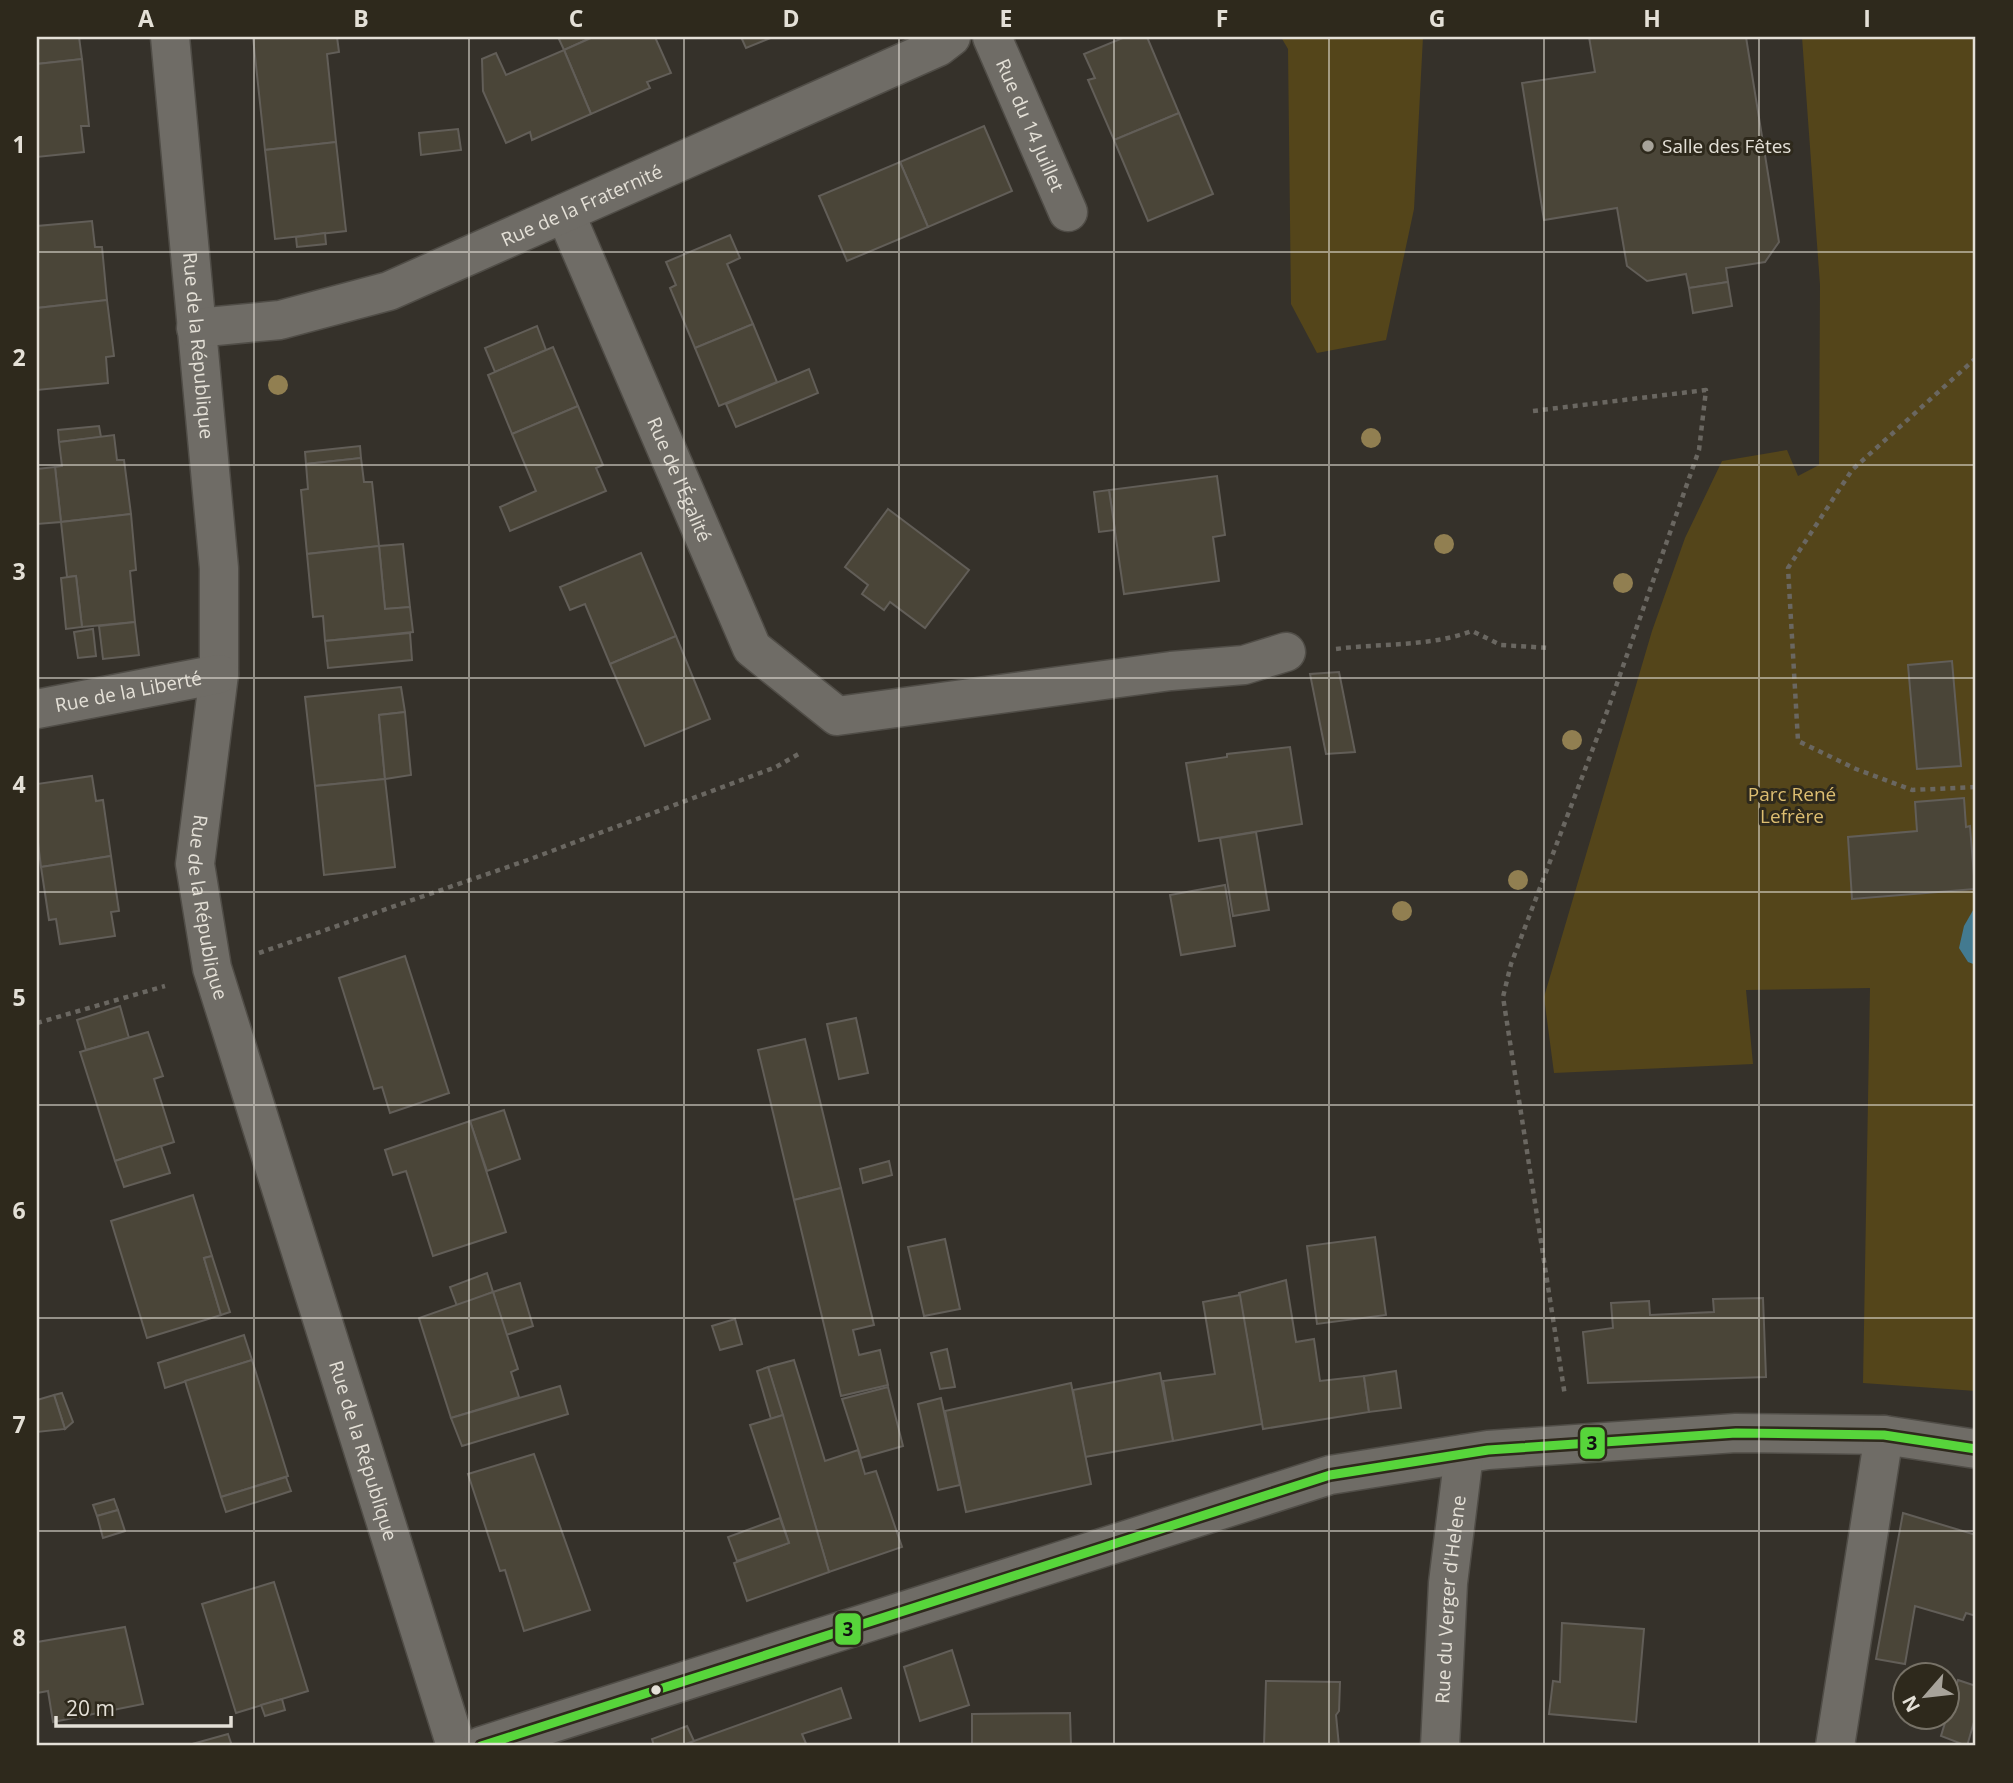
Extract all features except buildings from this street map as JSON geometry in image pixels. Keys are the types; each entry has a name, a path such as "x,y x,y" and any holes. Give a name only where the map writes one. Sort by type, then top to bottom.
{"street":[{"name":"Rue de la République","path":"170,37 219,568 219,674 194,864 212,968 456,1746"},
{"name":"Rue de la Fraternité","path":"196,328 280,320 389,291 938,47 951,37"},
{"name":"Rue du 14 Juillet","path":"992,37 1068,212"},
{"name":"Rue de l'Égalité","path":"565,213 752,648 837,716"},
{"path":"837,716 1171,671 1244,665 1286,652"},
{"name":"Rue de la Liberté","path":"37,709 219,674"},
{"path":"481,1746 1330,1475 1464,1454 1736,1433 1884,1435 1976,1449"},
{"path":"1835,1746 1884,1435"},
{"name":"Rue du Verger d'Helene","path":"1440,1746 1448,1583 1464,1454"}],"path":[{"path":"1976,358 1852,470 1788,568 1798,741 1856,769 1912,790 1976,787"},
{"path":"1533,411 1706,390 1699,450 1608,709 1511,964 1503,997 1570,1445"},
{"path":"1286,652 1444,641 1472,631 1501,645 1550,648"},
{"path":"37,1023 180,982 212,968 525,861 776,767 802,752 837,716"}],"green space":[{"path":"1281,37 1423,37 1414,209 1386,340 1317,353 1291,304 1288,49"},
{"name":"Parc René Lefrère","path":"1802,37 1976,37 1976,1391 1863,1383 1870,988 1746,990 1753,1064 1554,1073 1544,997 1652,631 1685,538 1722,461 1787,450 1798,476 1819,465 1820,285"}],"water":[{"path":"1976,905 1976,965 1968,962 1959,948 1964,926"}],"transit line":[{"name":"3","path":"481,1746 1330,1475 1488,1450 1736,1433 1884,1435 1976,1449"}],"place":[{"name":"Salle des Fêtes","path":"1648,146"}]}
